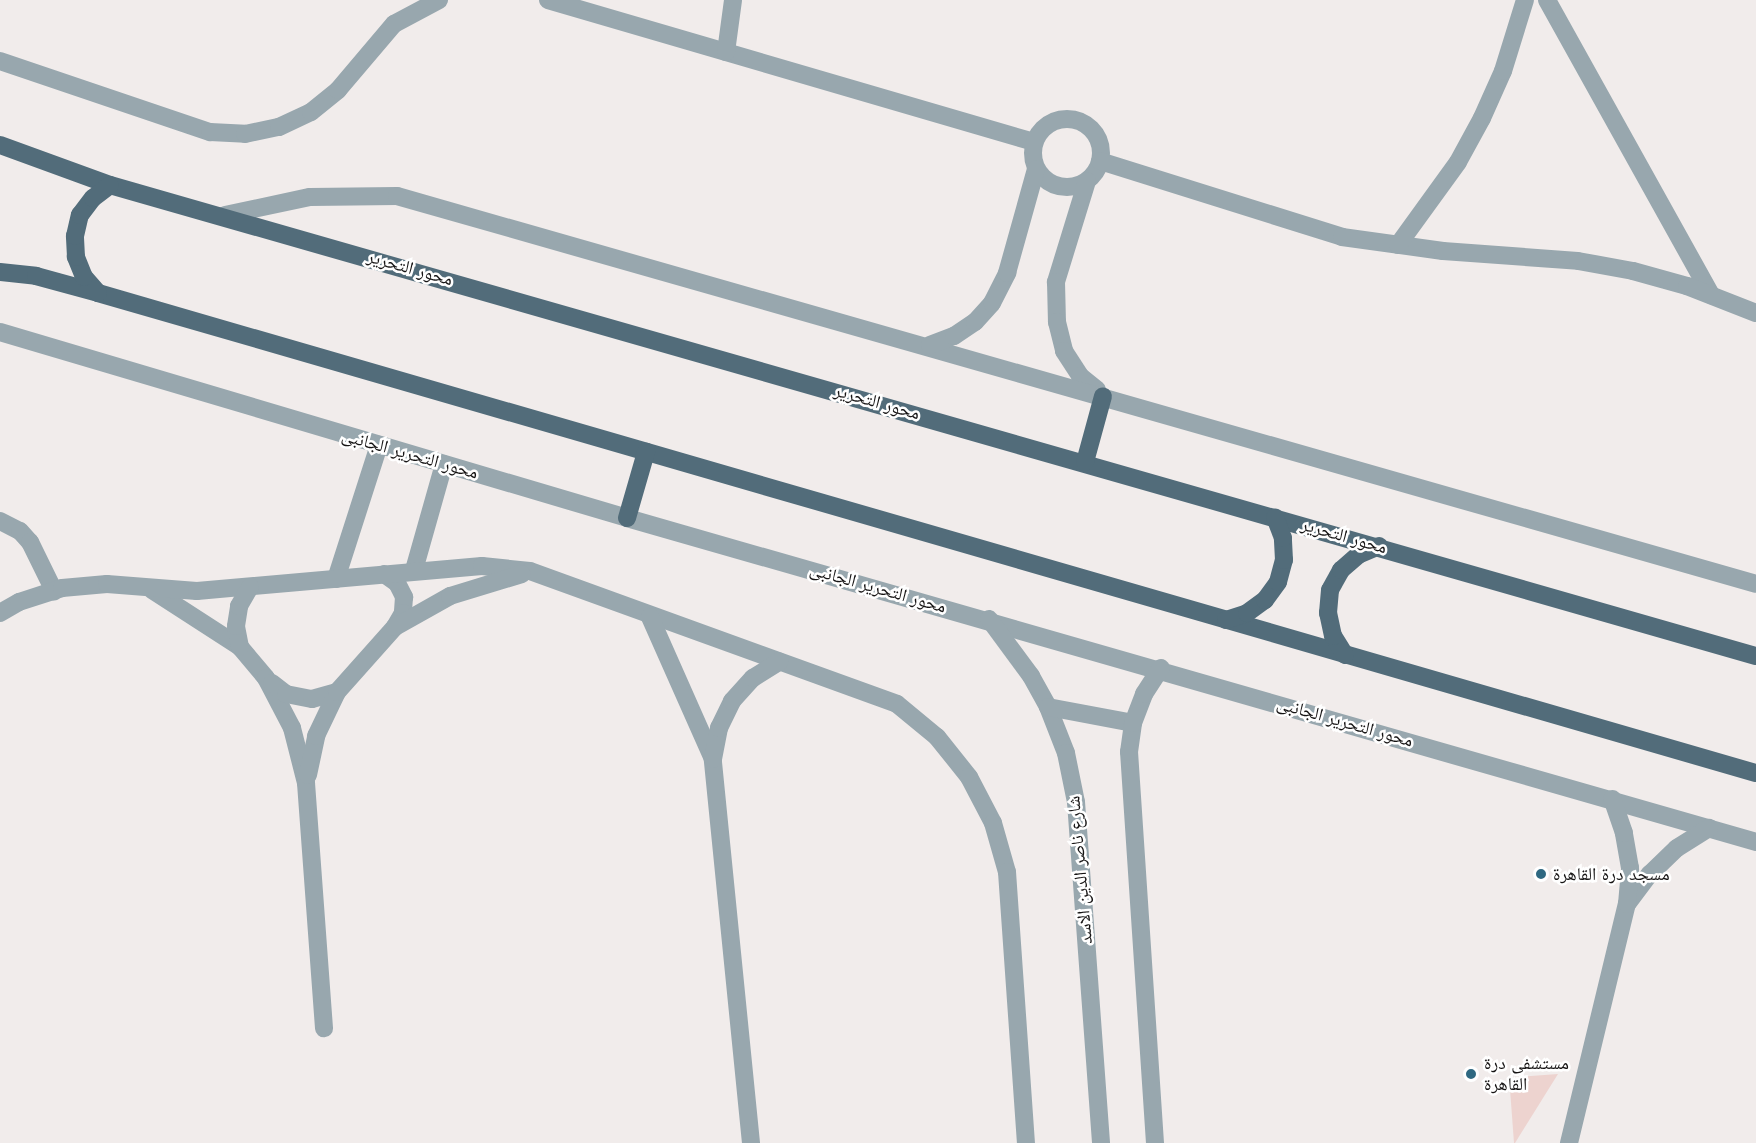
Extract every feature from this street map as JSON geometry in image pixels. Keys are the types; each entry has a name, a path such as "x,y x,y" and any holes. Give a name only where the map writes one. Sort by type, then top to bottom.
{"main road":[{"name":"محور التحرير","path":"0,145 110,185 1379,546 1756,656"},
{"path":"98,293 84,277 76,257 75,236 80,215 93,198 110,185"},
{"path":"0,272 36,276 98,293 1756,773"},
{"path":"1085,462 1103,396"},
{"path":"627,518 646,453"},
{"path":"1226,620 1247,613 1265,600 1278,582 1284,560 1283,538 1275,517"},
{"path":"1345,655 1332,636 1328,613 1330,590 1341,570 1358,555 1379,546"}],"street":[{"path":"0,61 210,132 245,135 279,128 311,112 338,90 394,24 439,0"},
{"path":"548,0 1034,142"},
{"path":"726,52 733,0"},
{"path":"1398,245 1458,162 1482,118 1503,71 1525,0"},
{"path":"1547,0 1711,295"},
{"path":"930,345 954,336 975,322 992,303 1007,273 1036,169 1034,142 1046,125 1056,120 1080,121 1097,137 1100,161 1087,181 1056,282 1057,322 1064,351 1080,376 1103,396"},
{"path":"1100,161 1342,237 1398,245 1578,261 1633,271 1711,295 1756,313"},
{"path":"1036,169 1053,185 1077,186 1087,181"},
{"path":"225,216 310,197 397,196 930,345 1756,584"},
{"name":"محور التحرير الجانبى","path":"0,332 627,518 1161,668 1756,842"},
{"path":"336,579 379,445"},
{"path":"414,570 444,464"},
{"path":"0,521 20,531 30,542 54,591"},
{"path":"0,613 54,591 107,584 152,590 250,587 414,570 482,566 530,571 897,704 936,737 969,777 993,823 1007,872 1026,1143"},
{"path":"395,627 450,596 530,571"},
{"path":"306,783 316,736 337,692 395,627 403,613 404,597 397,582 384,574"},
{"path":"240,647 237,616 250,587"},
{"path":"152,590 240,647 266,678 286,694 312,699 337,692"},
{"path":"650,616 713,759"},
{"name":"شارع ناصر الدين الاسد","path":"989,619 1031,676 1048,707 1066,753 1076,802 1101,1143"},
{"path":"752,1143 713,759 719,728 732,701 753,678 779,662"},
{"path":"1155,1143 1130,796 1133,723 1144,694 1161,668"},
{"path":"266,678 292,728 306,783 324,1028"},
{"path":"1048,707 1133,723"},
{"path":"1569,1143 1627,904 1628,856 1612,799"},
{"path":"1627,904 1650,874 1677,848 1709,828"}],"shaded area":[{"path":"1558,1074 1514,1143 1510,1089 1519,1077"}],"place":[{"name":"مسجد درة القاهرة","path":"1541,874"},
{"name":"مستشفى درة القاهرة","path":"1471,1074"}]}
